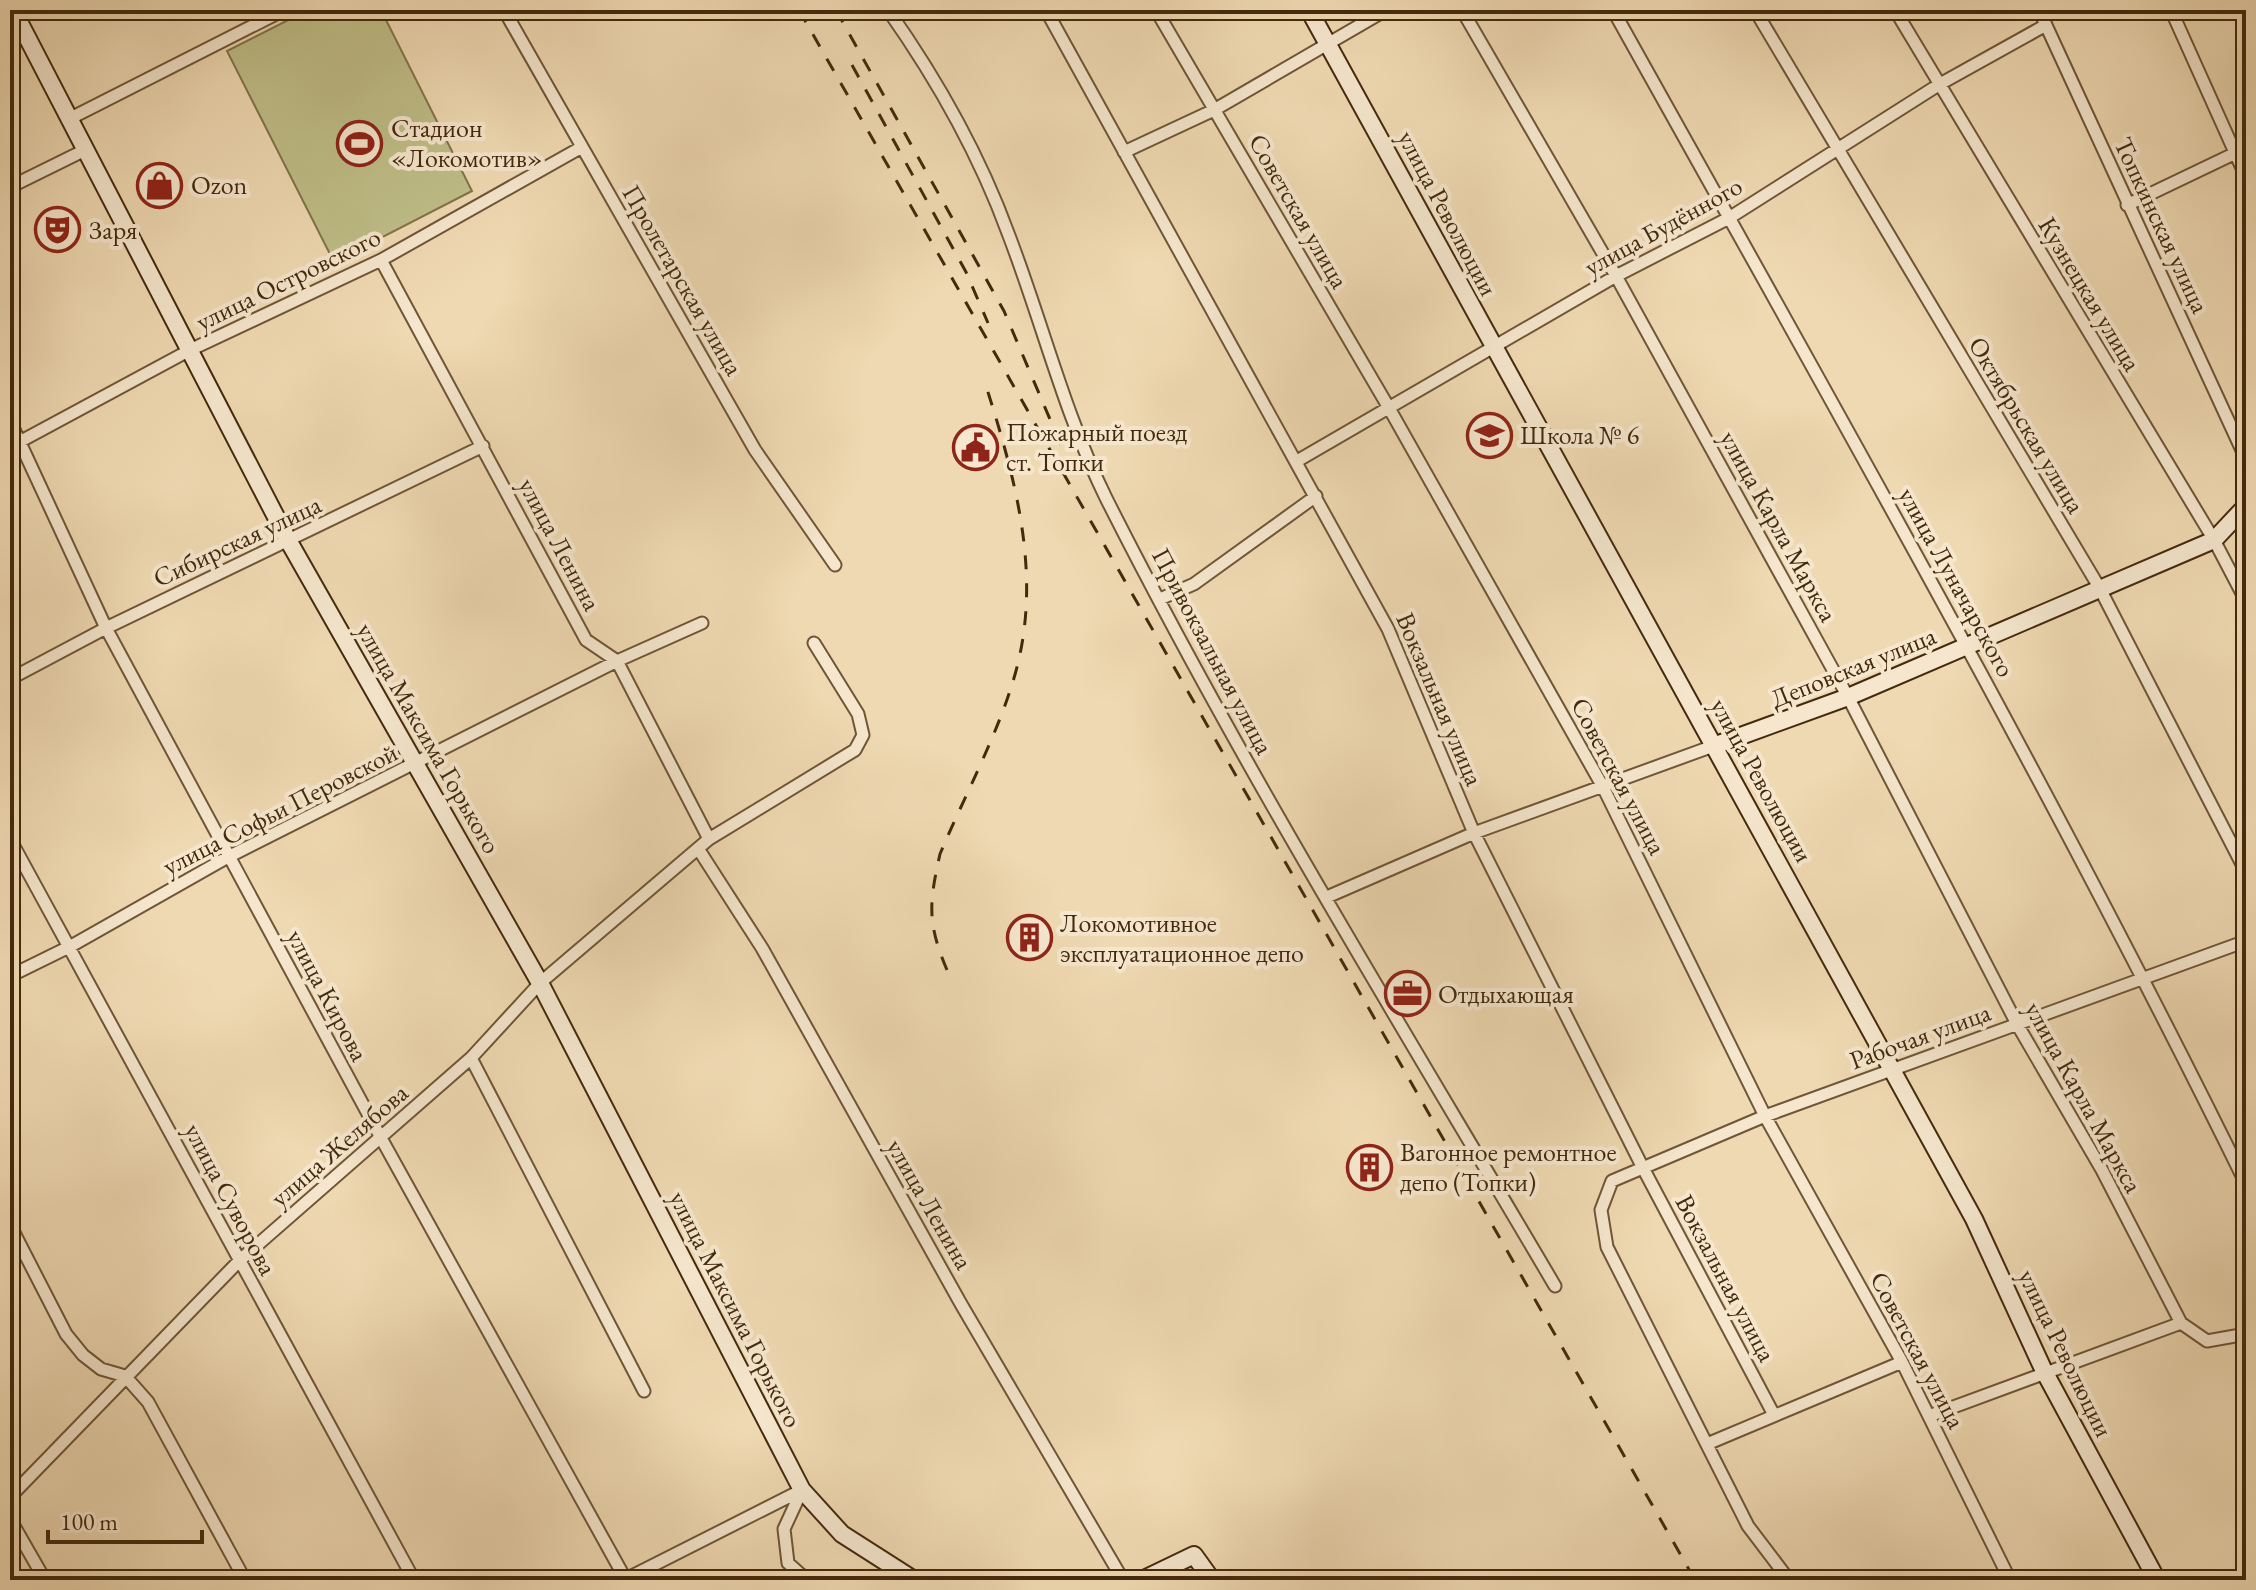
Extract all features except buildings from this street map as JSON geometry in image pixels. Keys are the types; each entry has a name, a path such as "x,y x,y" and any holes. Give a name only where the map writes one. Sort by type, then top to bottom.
{"street":[{"name":"улица Максима Горького","path":"13,10 288,540 540,983 802,1490 842,1534 914,1580"},
{"path":"69,119 262,15 284,10"},
{"name":"Пролетарская улица","path":"504,10 755,450 835,565"},
{"name":"Привокзальная улица","path":"888,10 934,75 1007,228 1076,436 1160,599 1254,773 1555,1286"},
{"name":"Вокзальная улица","path":"1046,10 1388,629 1474,833 1643,1168 1774,1415"},
{"name":"Советская улица","path":"1156,10 1389,408 1603,787 1765,1116 1902,1362 2010,1580"},
{"name":"улица Революции","path":"1309,10 1974,1219 2044,1371 2157,1580"},
{"path":"1124,152 1214,110 1386,10"},
{"name":"улица Карла Маркса","path":"1462,10 1616,276 1848,697 2017,1024 2102,1170 2181,1323"},
{"name":"улица Луначарского","path":"1613,10 1968,647 2145,978 2246,1184"},
{"name":"Октябрьская улица","path":"1755,10 2099,587 2246,872"},
{"name":"Кузнецкая улица","path":"1895,10 2214,540 2246,601"},
{"name":"Топкинская улица","path":"2039,10 2246,459"},
{"path":"2171,10 2240,150 2246,177"},
{"name":"улица Будённого","path":"1297,461 1616,276 1729,218 1940,84 2046,25"},
{"name":"улица Островского","path":"15,444 190,350 381,260 582,147"},
{"path":"10,187 85,150"},
{"path":"2127,205 2240,150"},
{"name":"улица Ленина","path":"381,260 586,640 617,661 709,839"},
{"name":"улица Кирова","path":"10,421 15,444 106,628 381,1138 625,1580"},
{"name":"Сибирская улица","path":"10,679 106,628 483,446"},
{"path":"1160,599 1194,584 1316,496"},
{"name":"Деповская улица","path":"1327,897 1474,833 1848,697 1968,647 2099,587 2214,540 2246,506"},
{"name":"улица Софьи Перовской","path":"10,976 71,946 228,857 617,661 702,623"},
{"name":"улица Желябова","path":"10,1497 239,1261 471,1058 540,983 709,839 855,750 863,735 858,714 814,643"},
{"name":"улица Суворова","path":"10,839 414,1580"},
{"name":"улица Ленина","path":"699,850 747,923 953,1290 1123,1580"},
{"name":"Рабочая улица","path":"1707,1444 1607,1247 1601,1210 1612,1181 1765,1116 2246,941"},
{"path":"471,1058 644,1391"},
{"path":"10,1225 66,1334 101,1369 125,1376 148,1402 245,1580"},
{"path":"1929,1416 2044,1371 2181,1323 2207,1341 2246,1334"},
{"path":"1789,1580 1748,1526 1707,1444 1902,1362"},
{"path":"625,1580 802,1490"},
{"path":"802,1490 784,1529 788,1563 807,1580"},
{"path":"10,1519 45,1580"},
{"path":"1142,1580 1194,1555 1212,1580"}],"shaded area":[{"name":"Стадион «Локомотив»","path":"308,10 381,10 472,191 334,262 227,51"}],"railway":[{"path":"799,10 1695,1580"},
{"path":"836,10 1004,311 1066,457"},
{"path":"852,65 966,272 988,323"},
{"path":"947,970 936,939 932,913 940,854 1007,700 1022,641 1026,605 1023,532 1008,460 987,389"}],"place":[{"name":"Стадион «Локомотив»","path":"360,143"},
{"name":"Ozon","path":"160,185"},
{"name":"Заря","path":"58,230"},
{"name":"Школа № 6","path":"1489,435"},
{"name":"Пожарный поезд ст. Топки","path":"975,447"},
{"name":"Локомотивное эксплуатационное депо","path":"1029,938"},
{"name":"Отдыхающая","path":"1407,994"},
{"name":"Вагонное ремонтное депо (Топки)","path":"1369,1167"}]}
